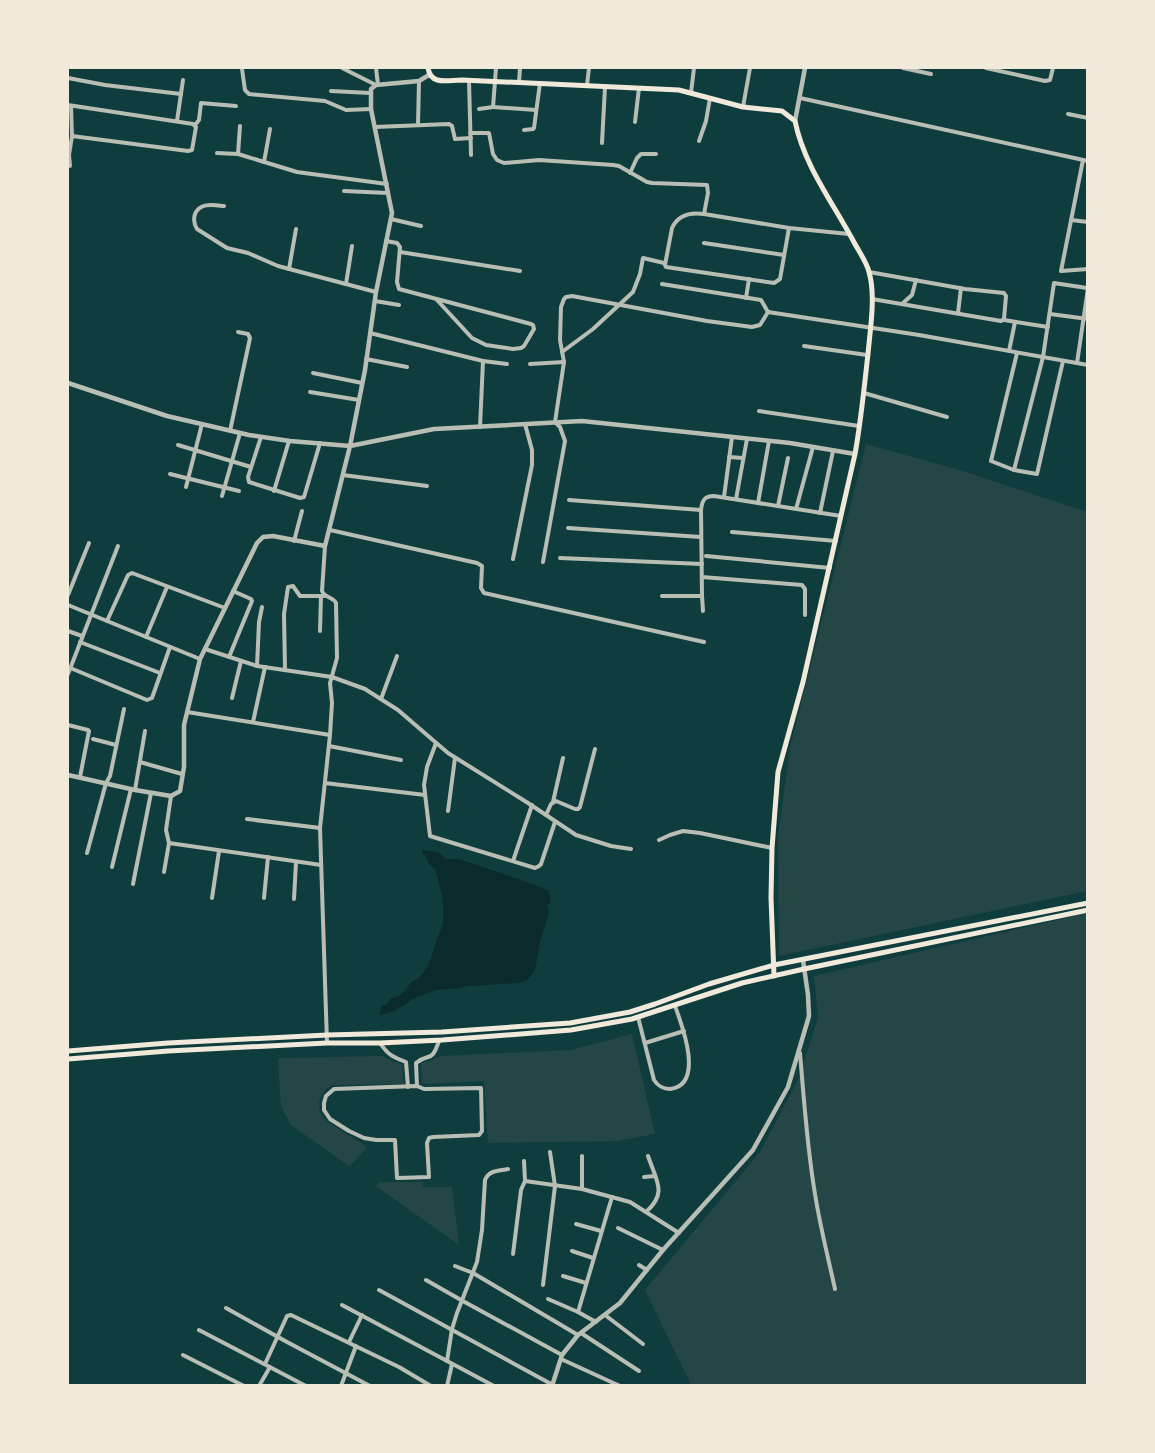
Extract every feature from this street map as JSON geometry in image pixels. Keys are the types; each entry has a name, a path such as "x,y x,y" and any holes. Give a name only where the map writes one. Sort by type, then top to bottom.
{"main road":[{"path":"428,68 429,75 441,81 469,80 679,90 742,107 782,111 795,121 798,138 808,160 869,272 872,299 871,327 855,454 803,682 778,772 772,848 771,910 774,976"},
{"path":"68,1051 168,1043 442,1032 567,1023 630,1012 709,984 774,966 1088,903"},
{"path":"68,1059 168,1051 327,1043 439,1041 568,1031 638,1017 722,989 804,969 1088,910"},
{"path":"567,1023 568,1031"}],"street":[{"path":"343,68 377,85"},
{"path":"376,68 377,85"},
{"path":"493,107 496,68"},
{"path":"519,82 520,68"},
{"path":"587,85 589,68"},
{"path":"691,93 694,68"},
{"path":"742,107 750,68"},
{"path":"795,121 805,68"},
{"path":"903,68 931,74"},
{"path":"986,68 1045,81 1050,80 1053,68"},
{"path":"242,69 244,87 249,94 325,101 346,110 371,109"},
{"path":"320,631 325,546 350,446 392,213 371,109 370,93 372,87 377,85 419,81 429,75"},
{"path":"68,78 181,94"},
{"path":"177,122 183,80"},
{"path":"469,80 471,155"},
{"path":"418,125 419,81"},
{"path":"524,130 533,129 540,83"},
{"path":"602,143 605,86"},
{"path":"635,122 639,88"},
{"path":"331,90 370,93"},
{"path":"699,141 710,98"},
{"path":"800,98 1085,160 1080,174 1060,271 1088,269"},
{"path":"72,136 188,151 192,150 201,103 236,106"},
{"path":"70,166 72,136 69,105 195,125"},
{"path":"479,109 493,107 536,110"},
{"path":"1068,114 1088,118"},
{"path":"375,126 451,125 454,138 489,134 493,154 504,164 539,160 613,165 652,183 707,185 709,188 704,214"},
{"path":"238,154 240,126"},
{"path":"264,162 270,129"},
{"path":"217,153 238,154 297,172 387,184"},
{"path":"630,173 637,158 642,154 656,154"},
{"path":"1080,174 1088,176"},
{"path":"344,191 388,193"},
{"path":"224,206 204,205 194,215 194,225 227,248 248,253 289,269 376,292"},
{"path":"664,263 674,223 684,216 697,213 789,228 850,234"},
{"path":"391,219 421,226"},
{"path":"1071,220 1088,222"},
{"path":"562,352 593,329 633,292 644,258 664,263 666,267 774,283 780,279 789,228"},
{"path":"289,269 296,229"},
{"path":"386,241 399,245 397,282 399,289 531,324 534,329 524,346 517,350 486,345 472,338 437,300"},
{"path":"704,243 784,255"},
{"path":"346,284 352,246"},
{"path":"400,252 520,271"},
{"path":"869,272 1004,293 1006,296 1004,320"},
{"path":"746,298 749,279"},
{"path":"902,303 912,295 916,279"},
{"path":"1014,470 1043,357 1054,283 1087,288 1085,318 1077,363"},
{"path":"662,284 761,300 768,312"},
{"path":"958,313 961,288"},
{"path":"555,423 564,362 560,340 561,307 566,297 572,296 752,327 760,325 768,312"},
{"path":"872,299 1048,327"},
{"path":"375,301 399,305"},
{"path":"768,312 871,327 1088,365"},
{"path":"1050,314 1085,318"},
{"path":"1009,351 1015,322"},
{"path":"230,431 250,338 248,334 238,332"},
{"path":"370,333 483,361 507,364"},
{"path":"804,346 867,355"},
{"path":"1017,353 991,461 1014,470 1036,474 1063,361"},
{"path":"366,359 407,367"},
{"path":"480,427 483,361"},
{"path":"530,364 564,362"},
{"path":"313,373 362,383"},
{"path":"68,383 167,416 230,431 290,441 350,446 434,429 582,421 769,441 855,454"},
{"path":"310,392 359,400"},
{"path":"864,393 947,417"},
{"path":"759,411 860,426"},
{"path":"543,562 565,441 560,427 555,423"},
{"path":"186,487 202,424"},
{"path":"513,559 532,465 532,450 525,424"},
{"path":"222,496 240,433"},
{"path":"261,437 248,477 249,482 300,498 304,497 320,443"},
{"path":"724,497 732,437"},
{"path":"736,499 747,439"},
{"path":"274,491 290,441"},
{"path":"758,503 769,441"},
{"path":"178,445 251,467"},
{"path":"796,509 813,447"},
{"path":"820,513 833,451"},
{"path":"729,457 743,458"},
{"path":"778,506 788,458"},
{"path":"170,474 239,491"},
{"path":"343,475 427,486"},
{"path":"703,611 701,510 702,501 707,496 842,516"},
{"path":"569,500 701,510"},
{"path":"294,541 302,511"},
{"path":"568,528 701,537"},
{"path":"330,530 477,563 482,567 481,588 484,593 704,642"},
{"path":"732,532 836,540"},
{"path":"68,775 171,796 180,791 183,774 184,725 200,659 257,543 263,537 273,536 325,546"},
{"path":"68,595 89,543"},
{"path":"68,674 118,546"},
{"path":"706,556 830,568"},
{"path":"560,558 702,564"},
{"path":"107,621 130,574 134,573 225,608"},
{"path":"702,577 802,585 805,590 805,615"},
{"path":"285,670 284,614 288,587 293,586 300,596 323,596 334,600 336,603 337,651 330,683 332,704 330,735 320,828 327,1043"},
{"path":"146,637 167,587"},
{"path":"229,657 252,601 233,591"},
{"path":"662,596 702,596"},
{"path":"68,605 200,659"},
{"path":"257,666 262,607"},
{"path":"68,630 82,636"},
{"path":"80,642 160,673"},
{"path":"69,667 147,700 153,698 170,647"},
{"path":"205,649 257,666 332,676 347,681 398,710 455,758 576,835 611,846 631,849"},
{"path":"381,699 397,657"},
{"path":"232,698 241,661"},
{"path":"252,723 265,667"},
{"path":"87,853 106,783 110,776 124,710"},
{"path":"186,712 330,735"},
{"path":"68,725 89,731 80,777"},
{"path":"112,867 140,762 145,731"},
{"path":"93,739 116,745"},
{"path":"436,743 427,767 424,785 430,836 535,868 539,866 555,821"},
{"path":"329,746 401,760"},
{"path":"553,802 556,801 575,809 580,807 595,749"},
{"path":"448,811 455,758"},
{"path":"546,815 553,802 563,758"},
{"path":"140,762 183,774"},
{"path":"325,783 424,795"},
{"path":"133,884 151,793"},
{"path":"164,872 169,843 166,830 171,796"},
{"path":"513,861 532,805"},
{"path":"247,819 320,828"},
{"path":"659,840 683,831 772,848"},
{"path":"169,843 321,865"},
{"path":"212,898 219,851"},
{"path":"264,898 268,857"},
{"path":"294,899 296,862"},
{"path":"379,1290 553,1385 562,1357 580,1334 620,1303 663,1250 753,1150 788,1087 809,1016 803,960"},
{"path":"638,1017 654,1080 663,1088 674,1088 683,1083 688,1072 687,1045 675,1006"},
{"path":"645,1043 684,1031"},
{"path":"417,1086 416,1063 431,1057 439,1041"},
{"path":"380,1043 385,1052 406,1062 408,1087"},
{"path":"799,1048 806,1131 815,1194 835,1289"},
{"path":"417,1086 424,1089 481,1088 482,1131 479,1135 429,1138 427,1143 429,1177 397,1178 395,1140 370,1139 350,1131 328,1116 324,1110 326,1096 334,1089 417,1086"},
{"path":"543,1285 555,1186 550,1152"},
{"path":"582,1156 582,1189"},
{"path":"646,1212 658,1199 659,1190 648,1156"},
{"path":"513,1254 521,1190 525,1181 524,1161"},
{"path":"447,1360 452,1329 477,1262 482,1230 485,1180 491,1172 508,1169"},
{"path":"644,1177 655,1176"},
{"path":"525,1181 582,1189 630,1202 679,1233"},
{"path":"578,1312 612,1197"},
{"path":"576,1224 601,1231"},
{"path":"618,1228 663,1250"},
{"path":"572,1251 593,1258"},
{"path":"639,1265 647,1271"},
{"path":"455,1266 580,1334 639,1371"},
{"path":"563,1276 586,1282"},
{"path":"426,1280 562,1357 620,1386"},
{"path":"548,1299 596,1322"},
{"path":"342,1305 495,1386"},
{"path":"226,1308 370,1386"},
{"path":"265,1364 287,1316 291,1315 399,1367 431,1386"},
{"path":"349,1342 362,1315"},
{"path":"605,1315 643,1344"},
{"path":"200,1330 306,1386"},
{"path":"341,1386 356,1346"},
{"path":"183,1355 244,1386"},
{"path":"447,1386 452,1364"},
{"path":"260,1386 270,1366"}],"shaded area":[{"path":"866,444 966,472 1087,512 1087,891 779,956 778,837 790,748"},
{"path":"422,850 440,853 446,859 459,859 549,891 551,903 547,905 549,913 540,942 535,970 528,980 518,983 437,990 380,1015 381,1006 386,1005 391,998 401,995 411,982 422,975 431,958 442,926 443,908 439,881 435,869"},
{"path":"1087,913 1087,1385 691,1385 645,1290 760,1152 799,1078 818,1018 814,976"},
{"path":"632,1034 655,1134 617,1141 488,1143 484,1081 422,1084 421,1063 440,1056 571,1050"},
{"path":"382,1056 402,1064 404,1084 333,1085 326,1089 320,1098 320,1113 325,1120 367,1147 349,1166 291,1125 281,1106 278,1058"},
{"path":"379,1182 423,1182 423,1187 452,1187 459,1245 376,1186"}]}
